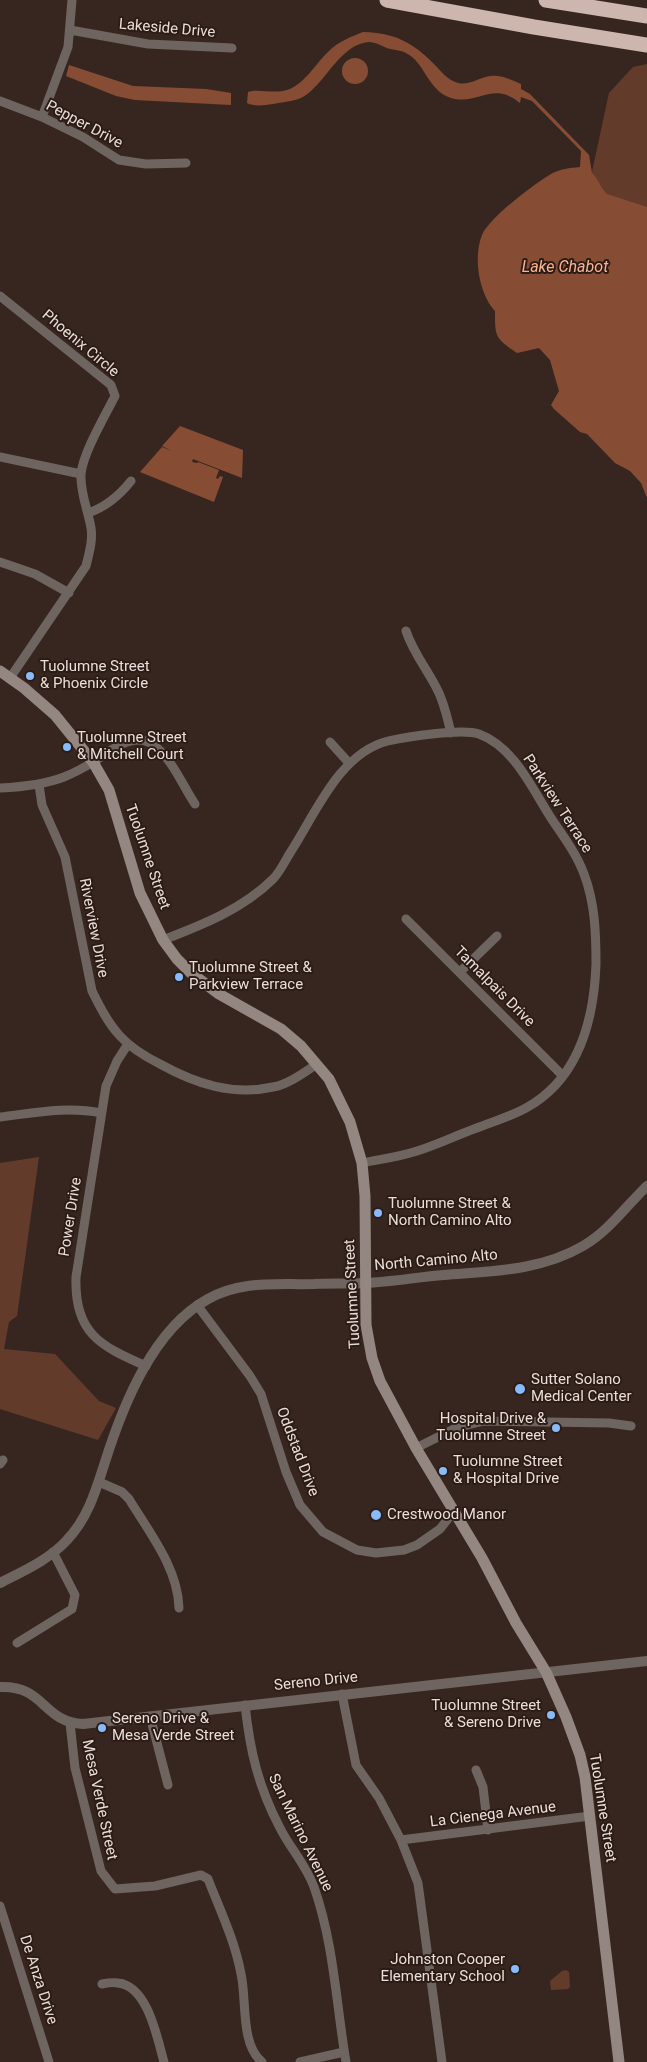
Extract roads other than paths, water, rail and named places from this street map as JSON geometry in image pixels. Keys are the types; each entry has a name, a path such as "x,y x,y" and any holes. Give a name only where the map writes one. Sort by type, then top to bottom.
{"highway":[{"path":"387,0 542,29 647,45"},
{"path":"546,0 647,16"}],"main road":[{"name":"Tuolumne Street","path":"0,671 55,714 93,762 109,790 140,893 163,940 190,973 219,994 281,1029 301,1046 329,1079 350,1122 362,1163 365,1196 366,1324 372,1358 380,1381 416,1448 546,1672 580,1755 590,1816 619,2062"}],"street":[{"path":"42,117 66,55 72,0"},
{"name":"Lakeside Drive","path":"70,30 148,44 232,48"},
{"name":"Pepper Drive","path":"0,101 42,117 83,136 119,160 146,164 186,163"},
{"name":"Phoenix Circle","path":"0,296 111,385 115,396 90,448 81,474 84,501 91,529 90,552 86,566 10,678"},
{"path":"0,457 81,474"},
{"path":"88,513 97,510 115,498 131,481"},
{"path":"0,562 35,574 69,593"},
{"path":"406,631 411,646 437,687 451,732"},
{"name":"Parkview Terrace","path":"163,940 221,915 245,902 275,877 334,782 349,762 371,748 387,741 451,732 476,732 492,740 516,763 564,838 583,872 595,918 595,991 589,1024 578,1052 563,1076 549,1091 526,1108 417,1151 362,1163"},
{"path":"0,788 38,785 66,776 93,762 118,745 141,740 155,746 167,760 195,804"},
{"path":"330,742 349,762"},
{"name":"Riverview Drive","path":"38,785 42,805 65,857 92,991 111,1024 128,1044 185,1078 207,1086 234,1090 257,1090 275,1087 287,1083 317,1064"},
{"name":"Tamalpais Drive","path":"406,920 563,1076"},
{"path":"460,972 497,936"},
{"name":"Power Drive","path":"128,1044 110,1075 101,1113 75,1293 80,1318 100,1343 146,1366"},
{"path":"0,1117 64,1109 81,1109 101,1113"},
{"name":"North Camino Alto","path":"0,1583 43,1560 67,1541 83,1519 99,1482 121,1415 137,1380 171,1328 196,1305 227,1289 257,1284 365,1283 514,1269 545,1263 584,1245 601,1233 647,1186"},
{"name":"Oddstad Drive","path":"196,1305 250,1376 261,1394 286,1472 300,1505 323,1532 357,1550 376,1553 404,1550 417,1545 440,1529 454,1511"},
{"path":"416,1448 458,1427 483,1421 609,1423 631,1426"},
{"path":"99,1482 122,1492 129,1499 169,1567 179,1595 179,1608"},
{"path":"18,1643 72,1609 75,1595 53,1552"},
{"name":"Sereno Drive","path":"70,1723 83,1724 647,1661"},
{"path":"0,1687 20,1688 32,1693 57,1717 70,1723"},
{"path":"342,1694 356,1764 379,1798 401,1840 418,1883 442,2062"},
{"name":"San Marino Avenue","path":"245,1705 249,1742 255,1769 270,1810 281,1831 300,1858 313,1885 328,1934 346,2062"},
{"path":"150,1716 168,1785"},
{"name":"Mesa Verde Street","path":"70,1723 76,1768 101,1871 115,1888 155,1886 201,1875 208,1879 237,1954 242,1975 248,2036 255,2057 262,2062"},
{"path":"476,1770 483,1787 488,1830"},
{"name":"La Cienega Avenue","path":"401,1840 590,1816"},
{"name":"De Anza Drive","path":"0,1906 48,2062"},
{"path":"102,1984 119,1983 130,1988 144,2002 152,2019 164,2062"},
{"path":"300,2062 344,2052"}],"water":[{"name":"Lake Chabot","path":"363,32 384,34 410,44 426,56 447,78 454,82 462,84 487,77 499,76 521,84 521,89 530,94 589,155 592,173 607,194 647,207 647,498 641,483 630,471 615,463 587,434 580,432 551,405 559,391 550,360 539,348 517,353 500,340 496,332 495,311 489,304 481,285 478,254 479,244 486,228 513,202 543,179 558,171 580,167 581,151 532,101 521,97 520,103 510,97 493,93 461,100 451,98 443,94 431,83 412,57 404,52 369,42 359,44 350,49 314,88 299,99 266,105 247,103 248,92 284,91 296,86 333,48"},
{"path":"355,58 364,62 368,71 364,80 355,84 346,80 342,71 346,62"},
{"path":"69,65 133,86 206,89 231,93 231,105 135,100 116,96 66,76"},
{"path":"180,426 243,450 242,478 193,459 192,462 198,462 219,470 216,478 223,477 214,502 140,472 162,447 172,451 162,446"}],"place":[{"name":"Tuolumne Street & Phoenix Circle","path":"30,676"},
{"name":"Tuolumne Street & Mitchell Court","path":"67,747"},
{"name":"Tuolumne Street & Parkview Terrace","path":"179,977"},
{"name":"Tuolumne Street & North Camino Alto","path":"378,1213"},
{"name":"Sutter Solano Medical Center","path":"520,1389"},
{"name":"Hospital Drive & Tuolumne Street","path":"556,1428"},
{"name":"Tuolumne Street & Hospital Drive","path":"443,1471"},
{"name":"Crestwood Manor","path":"376,1515"},
{"name":"Tuolumne Street & Sereno Drive","path":"551,1715"},
{"name":"Sereno Drive & Mesa Verde Street","path":"102,1728"},
{"name":"Johnston Cooper Elementary School","path":"515,1969"}]}
